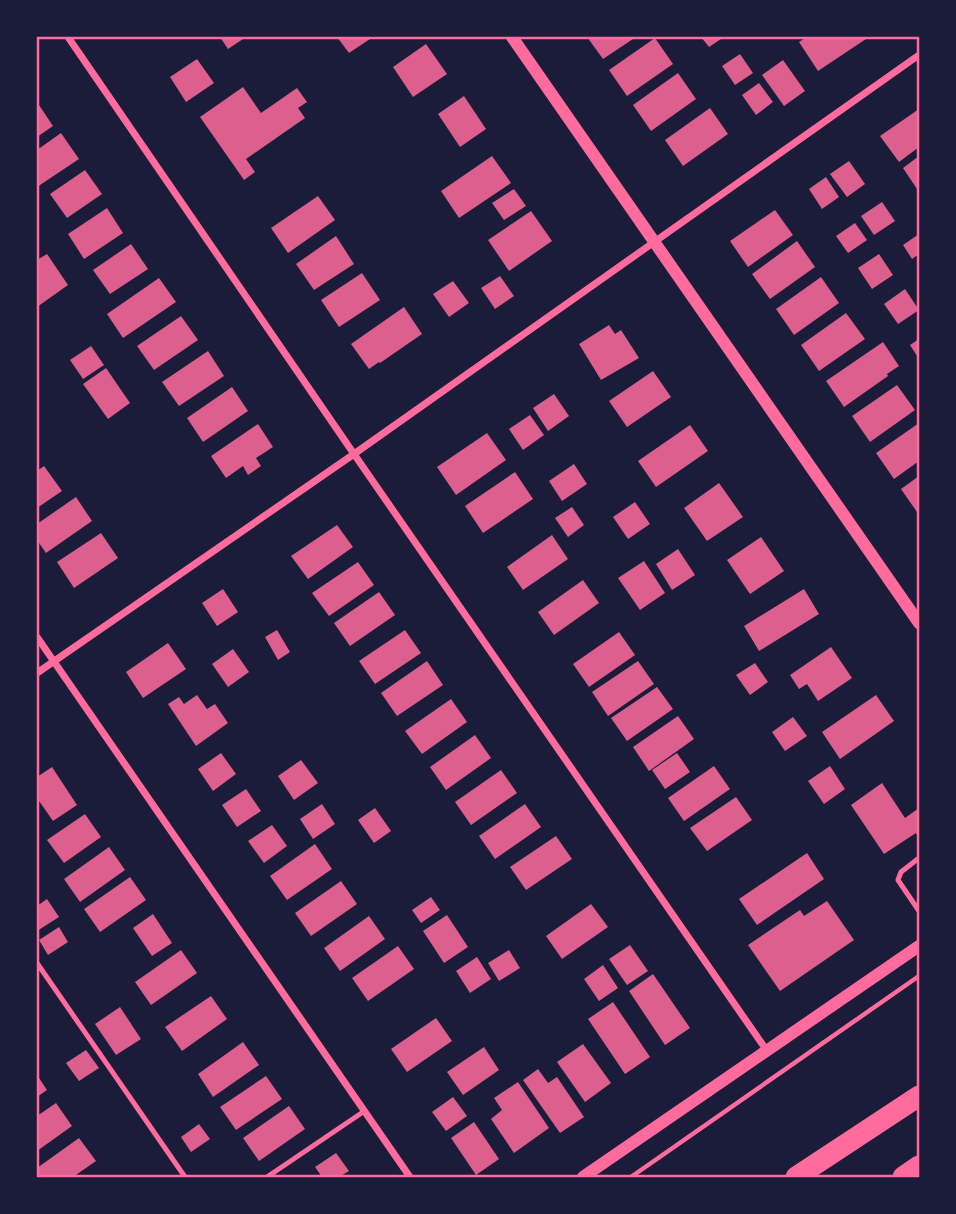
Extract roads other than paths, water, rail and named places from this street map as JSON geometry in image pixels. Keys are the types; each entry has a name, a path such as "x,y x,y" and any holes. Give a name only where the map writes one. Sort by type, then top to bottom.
{"highway":[{"path":"796,1177 919,1096"},
{"path":"903,1177 919,1166"}],"street":[{"path":"68,37 767,1051"},
{"path":"512,37 919,623"},
{"path":"37,673 354,454 919,55"},
{"path":"37,637 410,1177"},
{"path":"583,1177 919,946"}],"lane":[{"path":"919,858 901,872 898,880 919,911"},
{"path":"912,901 919,896"},
{"path":"37,963 185,1177"},
{"path":"267,1177 363,1112"}]}
